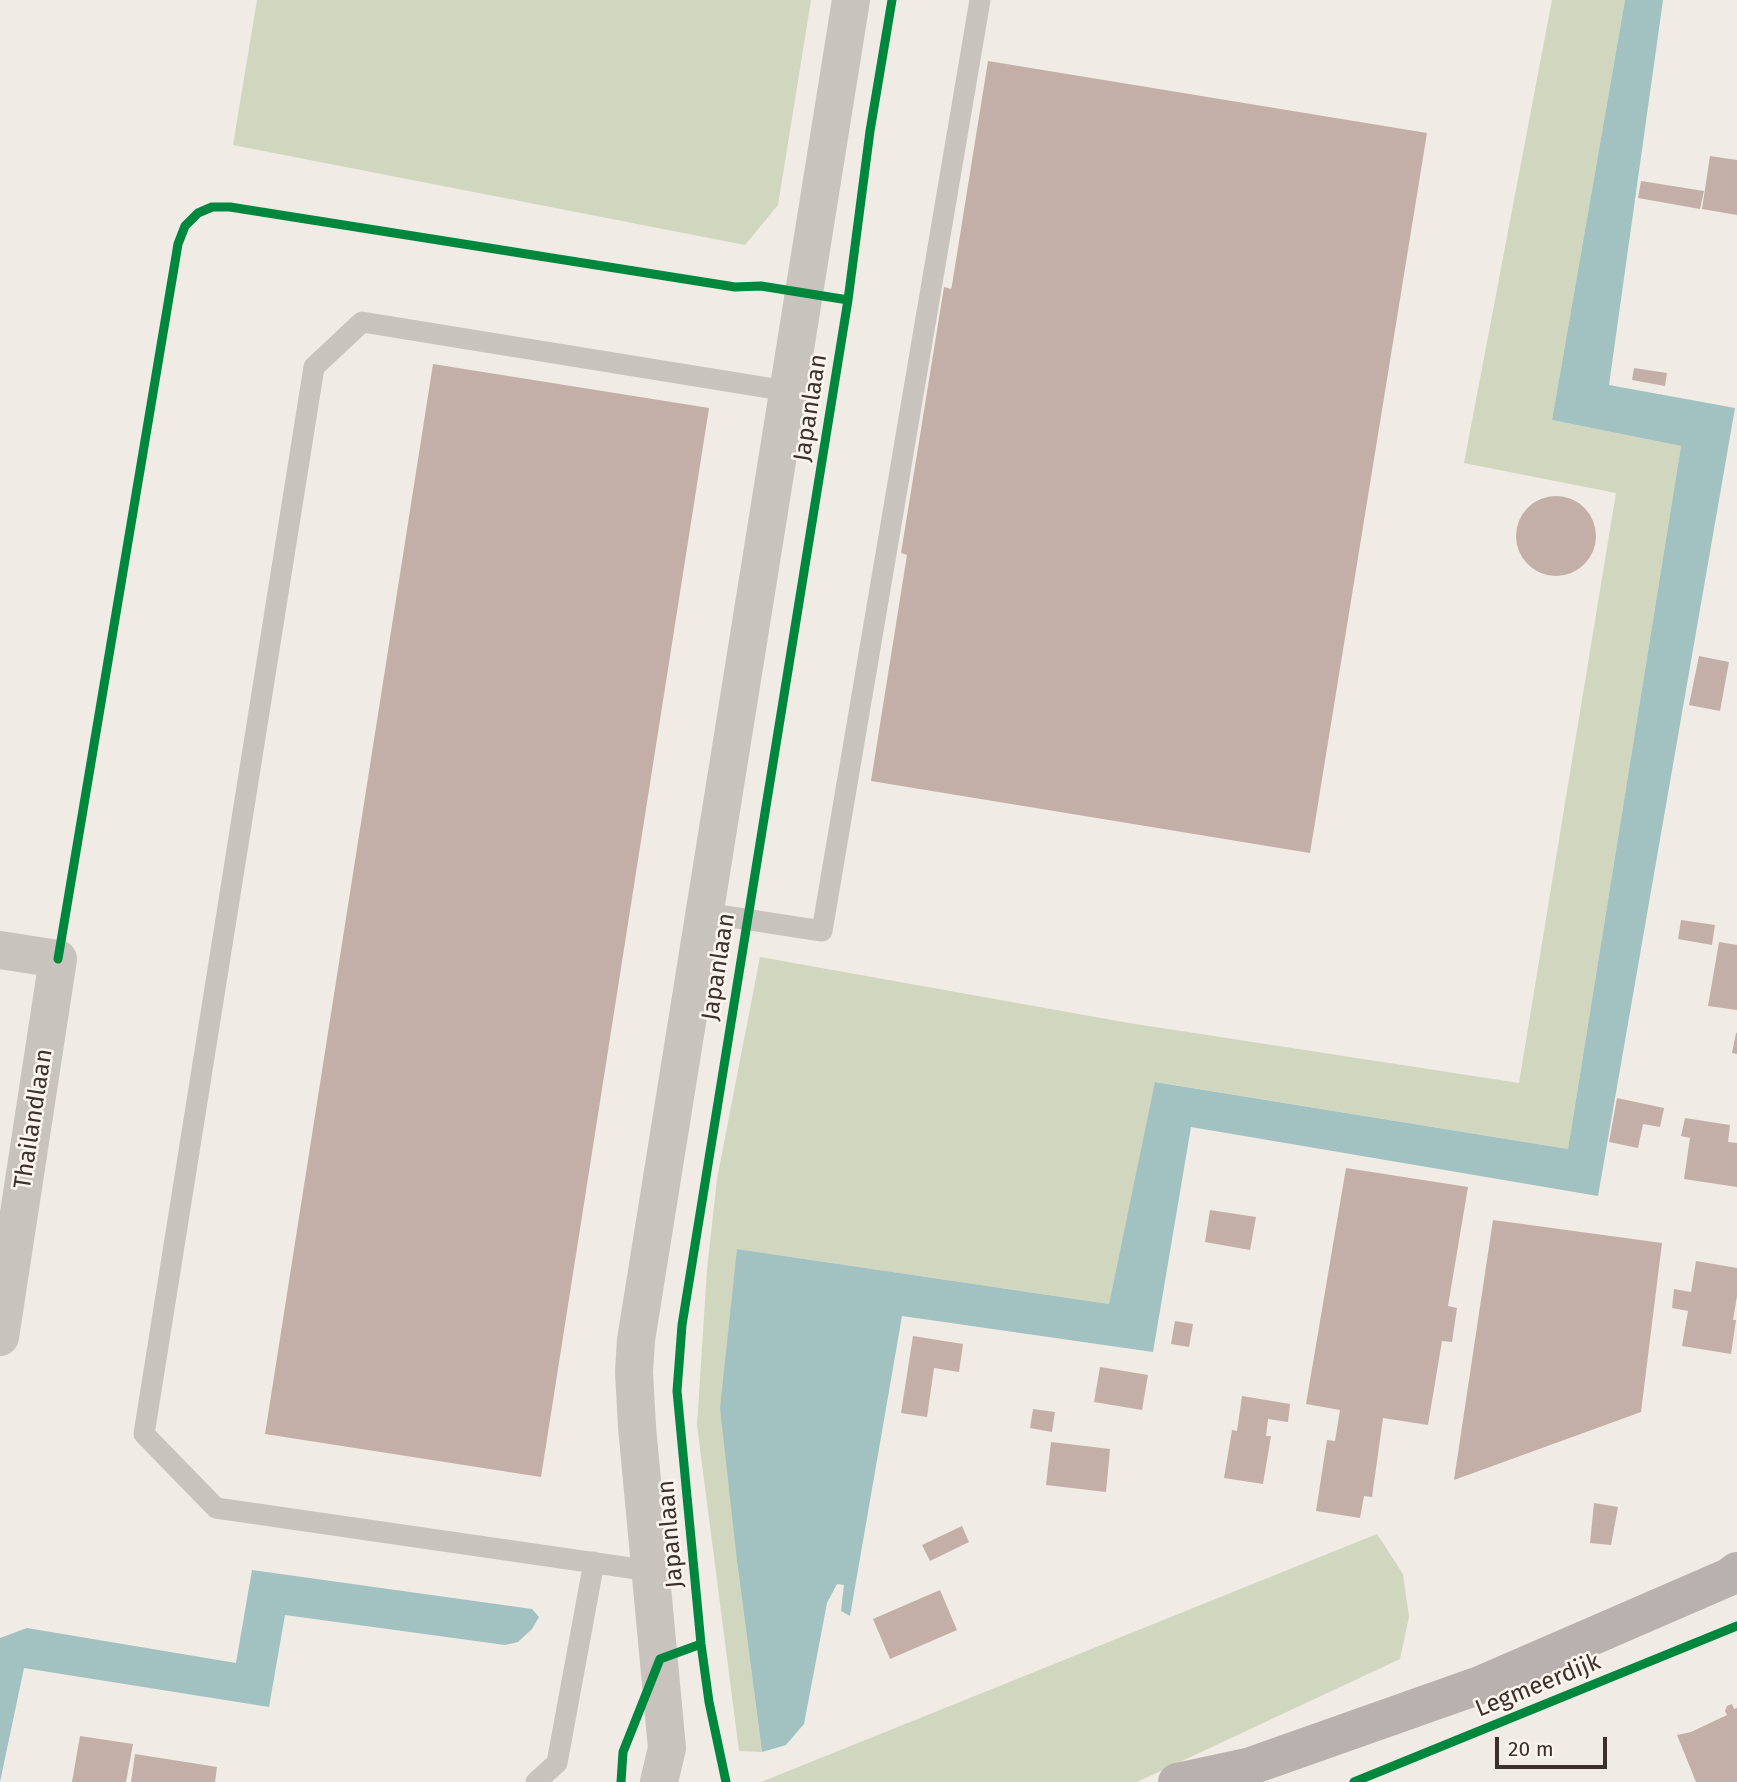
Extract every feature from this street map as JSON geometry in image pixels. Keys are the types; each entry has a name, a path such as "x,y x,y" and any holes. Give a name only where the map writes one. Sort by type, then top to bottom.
{"main road":[{"name":"Legmeerdijk","path":"1177,1782 1238,1774 1480,1685 1734,1575"}],"street":[{"name":"Japanlaan","path":"685,1782 663,1765 652,1571 637,1427 634,1372 636,1340 851,0"},
{"name":"Thailandlaan","path":"0,950 58,959 0,1337"}],"lane":[{"path":"705,913 822,931 980,0"},
{"path":"652,1571 216,1508 144,1434 314,367 362,322 787,391"},
{"path":"536,1782 557,1763 594,1562"}],"green space":[{"path":"257,0 811,0 778,205 745,245 233,145"},
{"path":"1552,0 1625,0 1552,420 1681,446 1568,1149 1156,1082 1109,1304 737,1249 737,1561 762,1752 739,1751 697,1425 707,1270 717,1179 760,957 1129,1023 1519,1083 1616,493 1464,463"},
{"path":"1377,1534 1403,1574 1409,1617 1400,1659 1137,1782 761,1782"}],"water":[{"path":"1625,0 1663,0 1609,385 1735,408 1598,1196 1191,1127 1153,1352 902,1316 850,1616 841,1611 844,1585 837,1584 827,1603 804,1724 786,1745 762,1752 720,1408 737,1249 1109,1304 1155,1082 1568,1149 1681,446 1552,420"},
{"path":"252,1570 532,1609 539,1617 532,1629 518,1642 505,1645 285,1615 269,1707 24,1668 0,1782 0,1638 27,1628 236,1663"}],"building":[{"path":"988,61 1427,133 1310,853 871,781 907,555 901,553 944,287 951,289 952,285"},
{"path":"1710,156 1737,160 1737,215 1702,209"},
{"path":"1641,181 1704,191 1700,209 1638,198"},
{"path":"433,364 709,408 541,1477 265,1434"},
{"path":"1634,368 1667,373 1665,386 1632,380"},
{"path":"1548,496 1564,496 1585,507 1596,528 1596,544 1585,565 1564,576 1548,576 1534,570 1522,558 1516,544 1516,528 1522,514 1534,502"},
{"path":"1699,656 1729,662 1720,711 1689,705"},
{"path":"1681,920 1715,925 1712,945 1678,939"},
{"path":"1719,942 1737,945 1737,1010 1708,1006"},
{"path":"1737,1033 1737,1054 1732,1053"},
{"path":"1617,1098 1664,1108 1660,1127 1643,1124 1638,1148 1609,1142"},
{"path":"1685,1118 1730,1125 1728,1142 1737,1143 1737,1187 1684,1179 1690,1138 1681,1136"},
{"path":"1346,1168 1468,1187 1448,1306 1457,1308 1452,1342 1442,1341 1428,1425 1383,1418 1372,1497 1364,1496 1360,1518 1316,1511 1327,1440 1335,1441 1340,1410 1306,1404"},
{"path":"1210,1210 1256,1217 1250,1250 1205,1242"},
{"path":"1493,1220 1662,1243 1641,1412 1454,1480"},
{"path":"1696,1261 1737,1268 1737,1296 1733,1320 1736,1320 1731,1354 1682,1346 1688,1311 1672,1308 1674,1289 1691,1292"},
{"path":"1175,1321 1193,1324 1189,1347 1171,1344"},
{"path":"913,1336 963,1344 959,1372 934,1368 927,1417 901,1413"},
{"path":"1100,1367 1148,1375 1142,1410 1094,1402"},
{"path":"1242,1396 1290,1404 1288,1422 1268,1419 1266,1436 1271,1436 1263,1484 1224,1478 1232,1430 1237,1431"},
{"path":"1033,1409 1055,1412 1052,1432 1030,1428"},
{"path":"1051,1442 1110,1449 1106,1492 1046,1485"},
{"path":"1594,1503 1618,1507 1611,1545 1590,1543"},
{"path":"962,1526 969,1542 930,1561 922,1545"},
{"path":"940,1590 957,1630 890,1659 873,1619"},
{"path":"1732,1704 1734,1709 1737,1708 1737,1782 1696,1782 1677,1735 1691,1732 1727,1715 1727,1706"},
{"path":"80,1736 133,1744 126,1782 72,1782"},
{"path":"135,1754 217,1767 215,1782 131,1782"}],"cycle path":[{"path":"726,1782 709,1702 701,1644 677,1391 682,1325 848,300 870,131 892,0"},
{"path":"58,959 178,244 185,226 198,213 212,207 230,207 735,287 761,286 848,300"},
{"path":"1354,1782 1737,1626"},
{"path":"621,1782 623,1752 660,1659 701,1644"}]}
